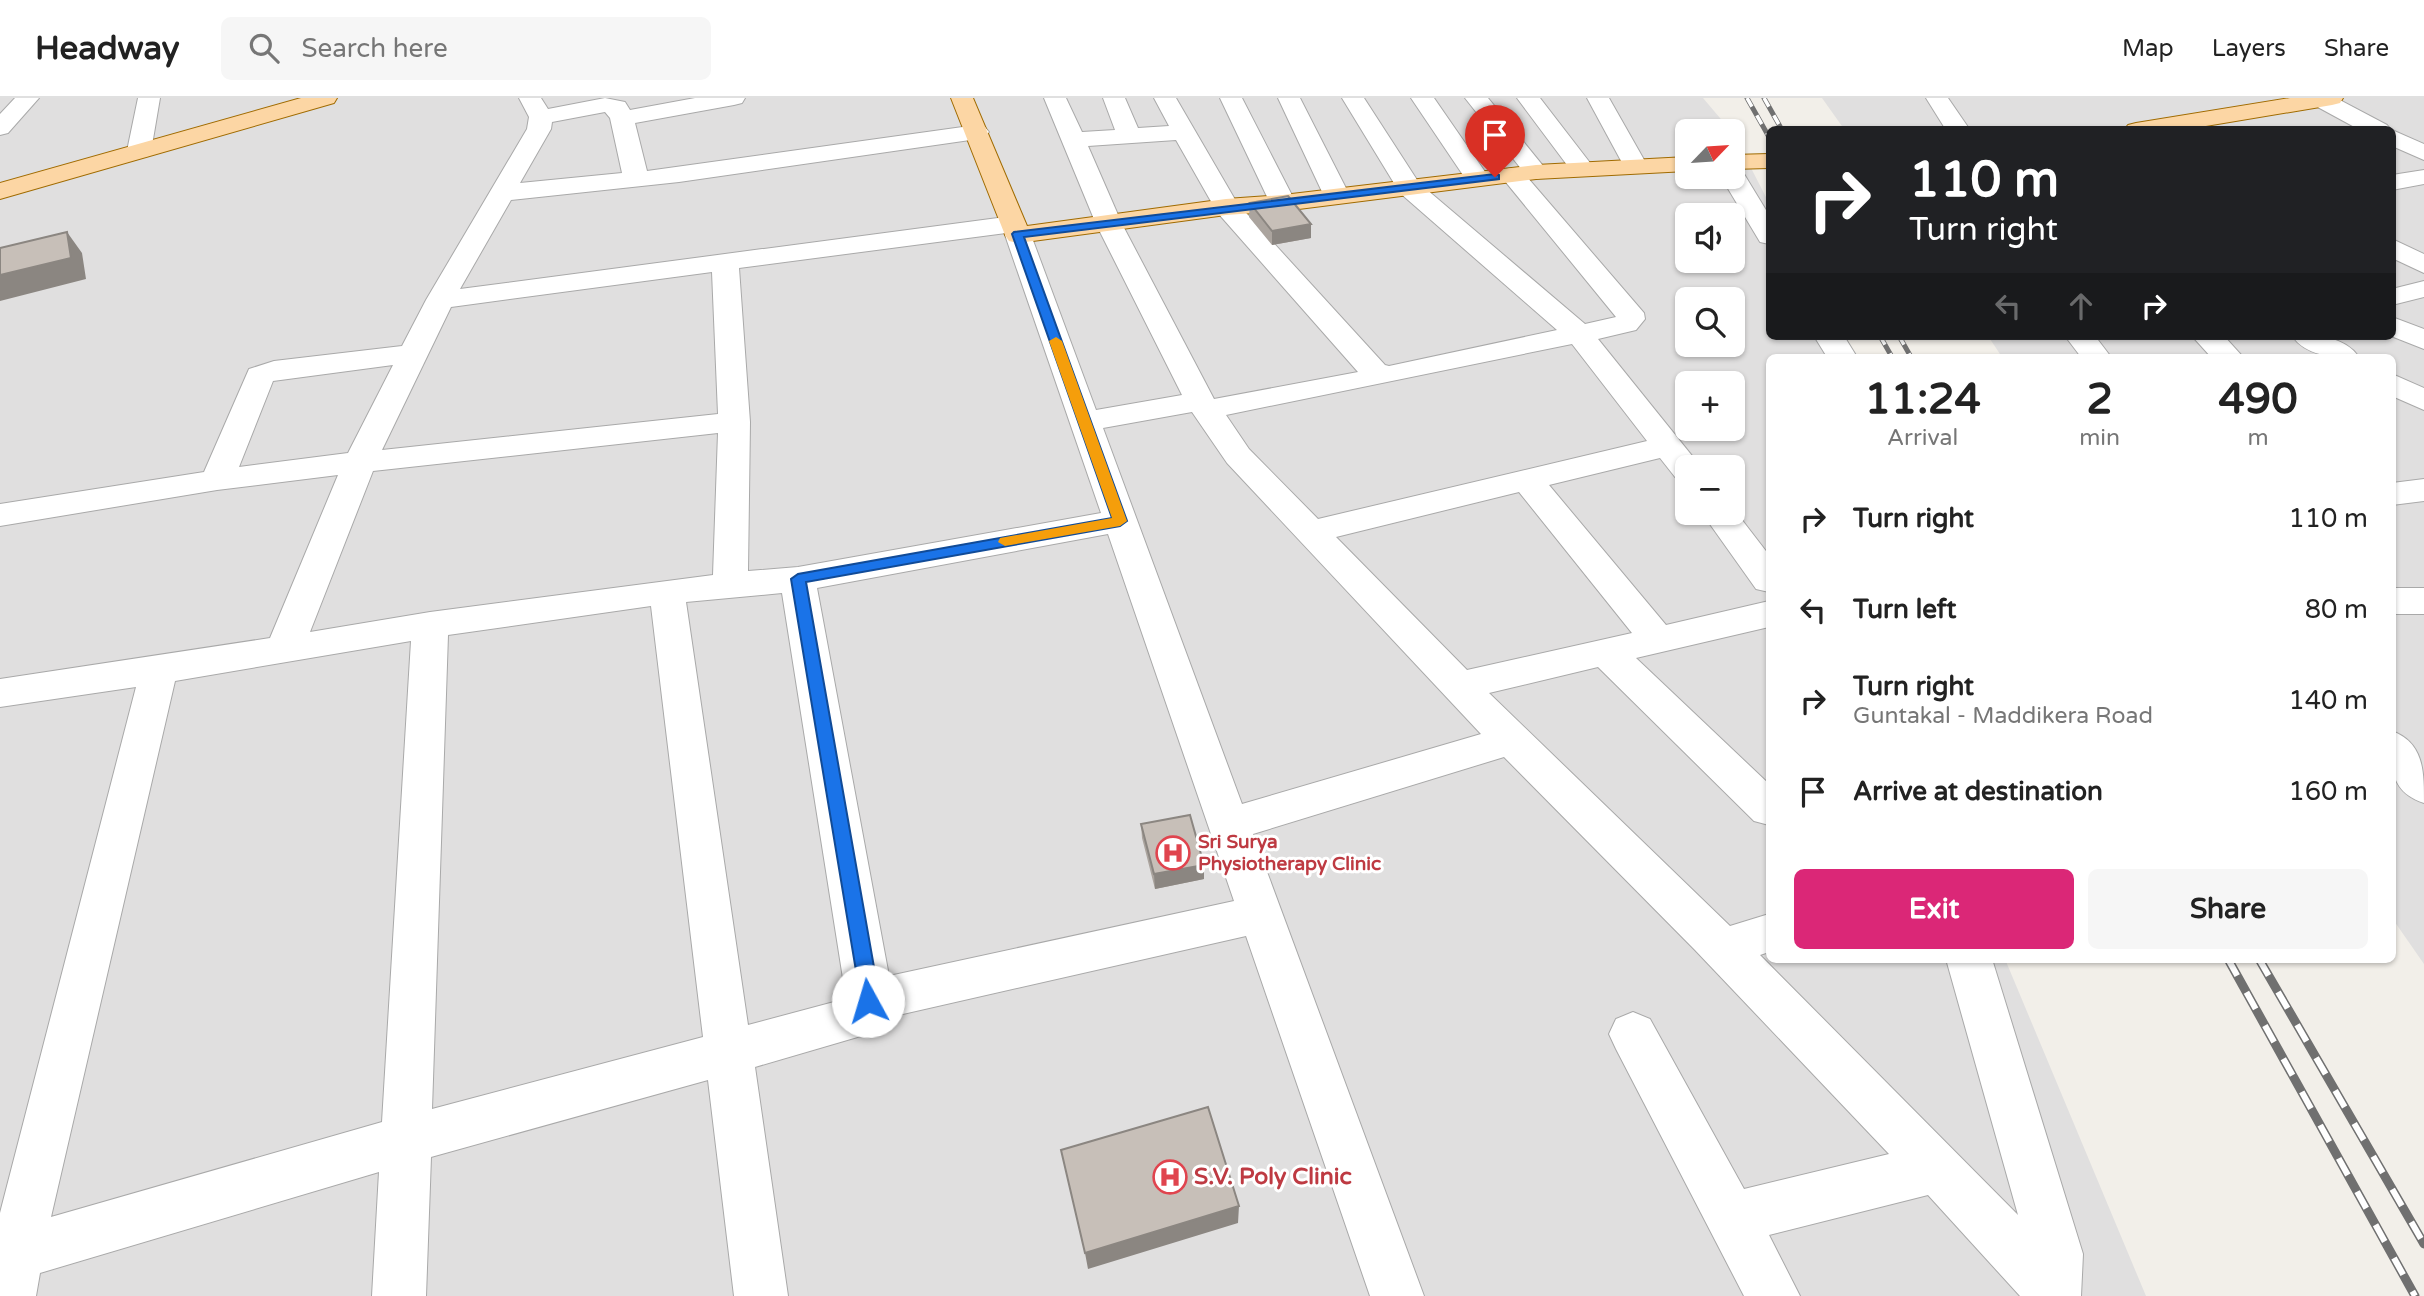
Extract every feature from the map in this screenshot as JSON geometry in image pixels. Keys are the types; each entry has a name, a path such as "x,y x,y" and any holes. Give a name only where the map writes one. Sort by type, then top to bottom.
{"main road":[{"path":"0,191 295,102 326,98"},
{"path":"962,98 1015,229 1109,224 1226,207 1283,203 1524,173 1675,164"},
{"path":"2155,126 2272,102 2327,99"},
{"path":"1745,162 1766,162"}],"street":[{"path":"0,128 28,98"},
{"path":"139,151 149,98"},
{"path":"622,118 734,98"},
{"path":"1055,98 1109,224 1203,405 1238,456 1511,740 1723,948 2018,1252 2053,1294"},
{"path":"1114,98 1129,136"},
{"path":"1165,98 1226,207 1374,371 1389,375"},
{"path":"1231,98 1283,203"},
{"path":"1289,98 1337,196"},
{"path":"1353,98 1409,188 1579,334 1676,455"},
{"path":"1422,98 1478,179"},
{"path":"1084,422 1389,375 1626,324 1631,319 1630,313 1524,173 1476,98"},
{"path":"1528,98 1582,168"},
{"path":"1598,98 1635,165"},
{"path":"1937,98 1955,126"},
{"path":"2327,99 2372,126"},
{"path":"284,650 360,462 440,300 539,129 535,108 614,105 622,118 636,179"},
{"path":"501,194 636,179 977,132"},
{"path":"1075,140 1182,132"},
{"path":"2396,138 2424,153"},
{"path":"2396,182 2424,177"},
{"path":"1741,189 1766,231"},
{"path":"440,300 725,262 1015,229 1397,1296"},
{"path":"2396,249 2424,265"},
{"path":"725,262 734,422 730,584"},
{"path":"2396,296 2424,289"},
{"path":"2396,328 2424,340"},
{"path":"2083,340 2094,354"},
{"path":"2211,340 2225,354"},
{"path":"2313,340 2339,354"},
{"path":"217,480 260,375 274,369 413,354"},
{"path":"2396,385 2424,401"},
{"path":"0,515 217,480 734,422"},
{"path":"1312,532 1527,480 1675,458"},
{"path":"1527,480 1658,640"},
{"path":"2396,494 2424,490"},
{"path":"0,693 159,670 430,625 667,591 798,579 1120,521"},
{"path":"1728,525 1766,576"},
{"path":"8,1269 405,1140 844,1021 860,1013 868,1001 868,984 798,579"},
{"path":"667,591 761,1296"},
{"path":"2396,601 2424,601"},
{"path":"1459,686 1766,615"},
{"path":"399,1296 430,625"},
{"path":"1605,652 1766,807"},
{"path":"8,1269 159,670"},
{"path":"1229,825 1511,740"},
{"path":"2396,751 2424,788"},
{"path":"868,1001 1261,915"},
{"path":"1723,948 1766,934"},
{"path":"1970,963 2056,1254 2053,1294"},
{"path":"1633,1034 1773,1296"},
{"path":"1732,1218 1936,1168"}],"shaded area":[{"path":"0,98 1703,98 1721,119 1675,119 1675,189 1745,189 1745,156 1766,197 1766,340 1841,340 1848,354 1766,354 1766,963 2007,963 2146,1296 0,1296"},
{"path":"1822,98 2424,98 2424,964 2396,924 2396,354 2000,354 1991,340 2396,340 2396,126 1842,126"}],"building":[{"path":"1288,196 1311,224 1272,231 1250,203"},
{"path":"67,232 71,258 0,275 0,248"},
{"path":"1190,815 1204,865 1154,874 1141,824"},
{"path":"1208,1107 1239,1206 1085,1253 1061,1150"}],"railway":[{"path":"1747,98 1766,132"},
{"path":"1764,98 1780,126"},
{"path":"1882,340 1890,354"},
{"path":"1901,340 1909,354"},
{"path":"2230,963 2415,1296"},
{"path":"2261,963 2424,1244"}],"slow traffic":[{"path":"1005,542 1120,521 1056,341"}],"place":[{"name":"Sri Surya Physiotherapy Clinic","path":"1173,853"},
{"name":"S.V. Poly Clinic","path":"1170,1177"}],"route":[{"path":"868,1001 868,984 798,579 1120,521 1018,234 1226,207 1283,203 1495,177"}]}
